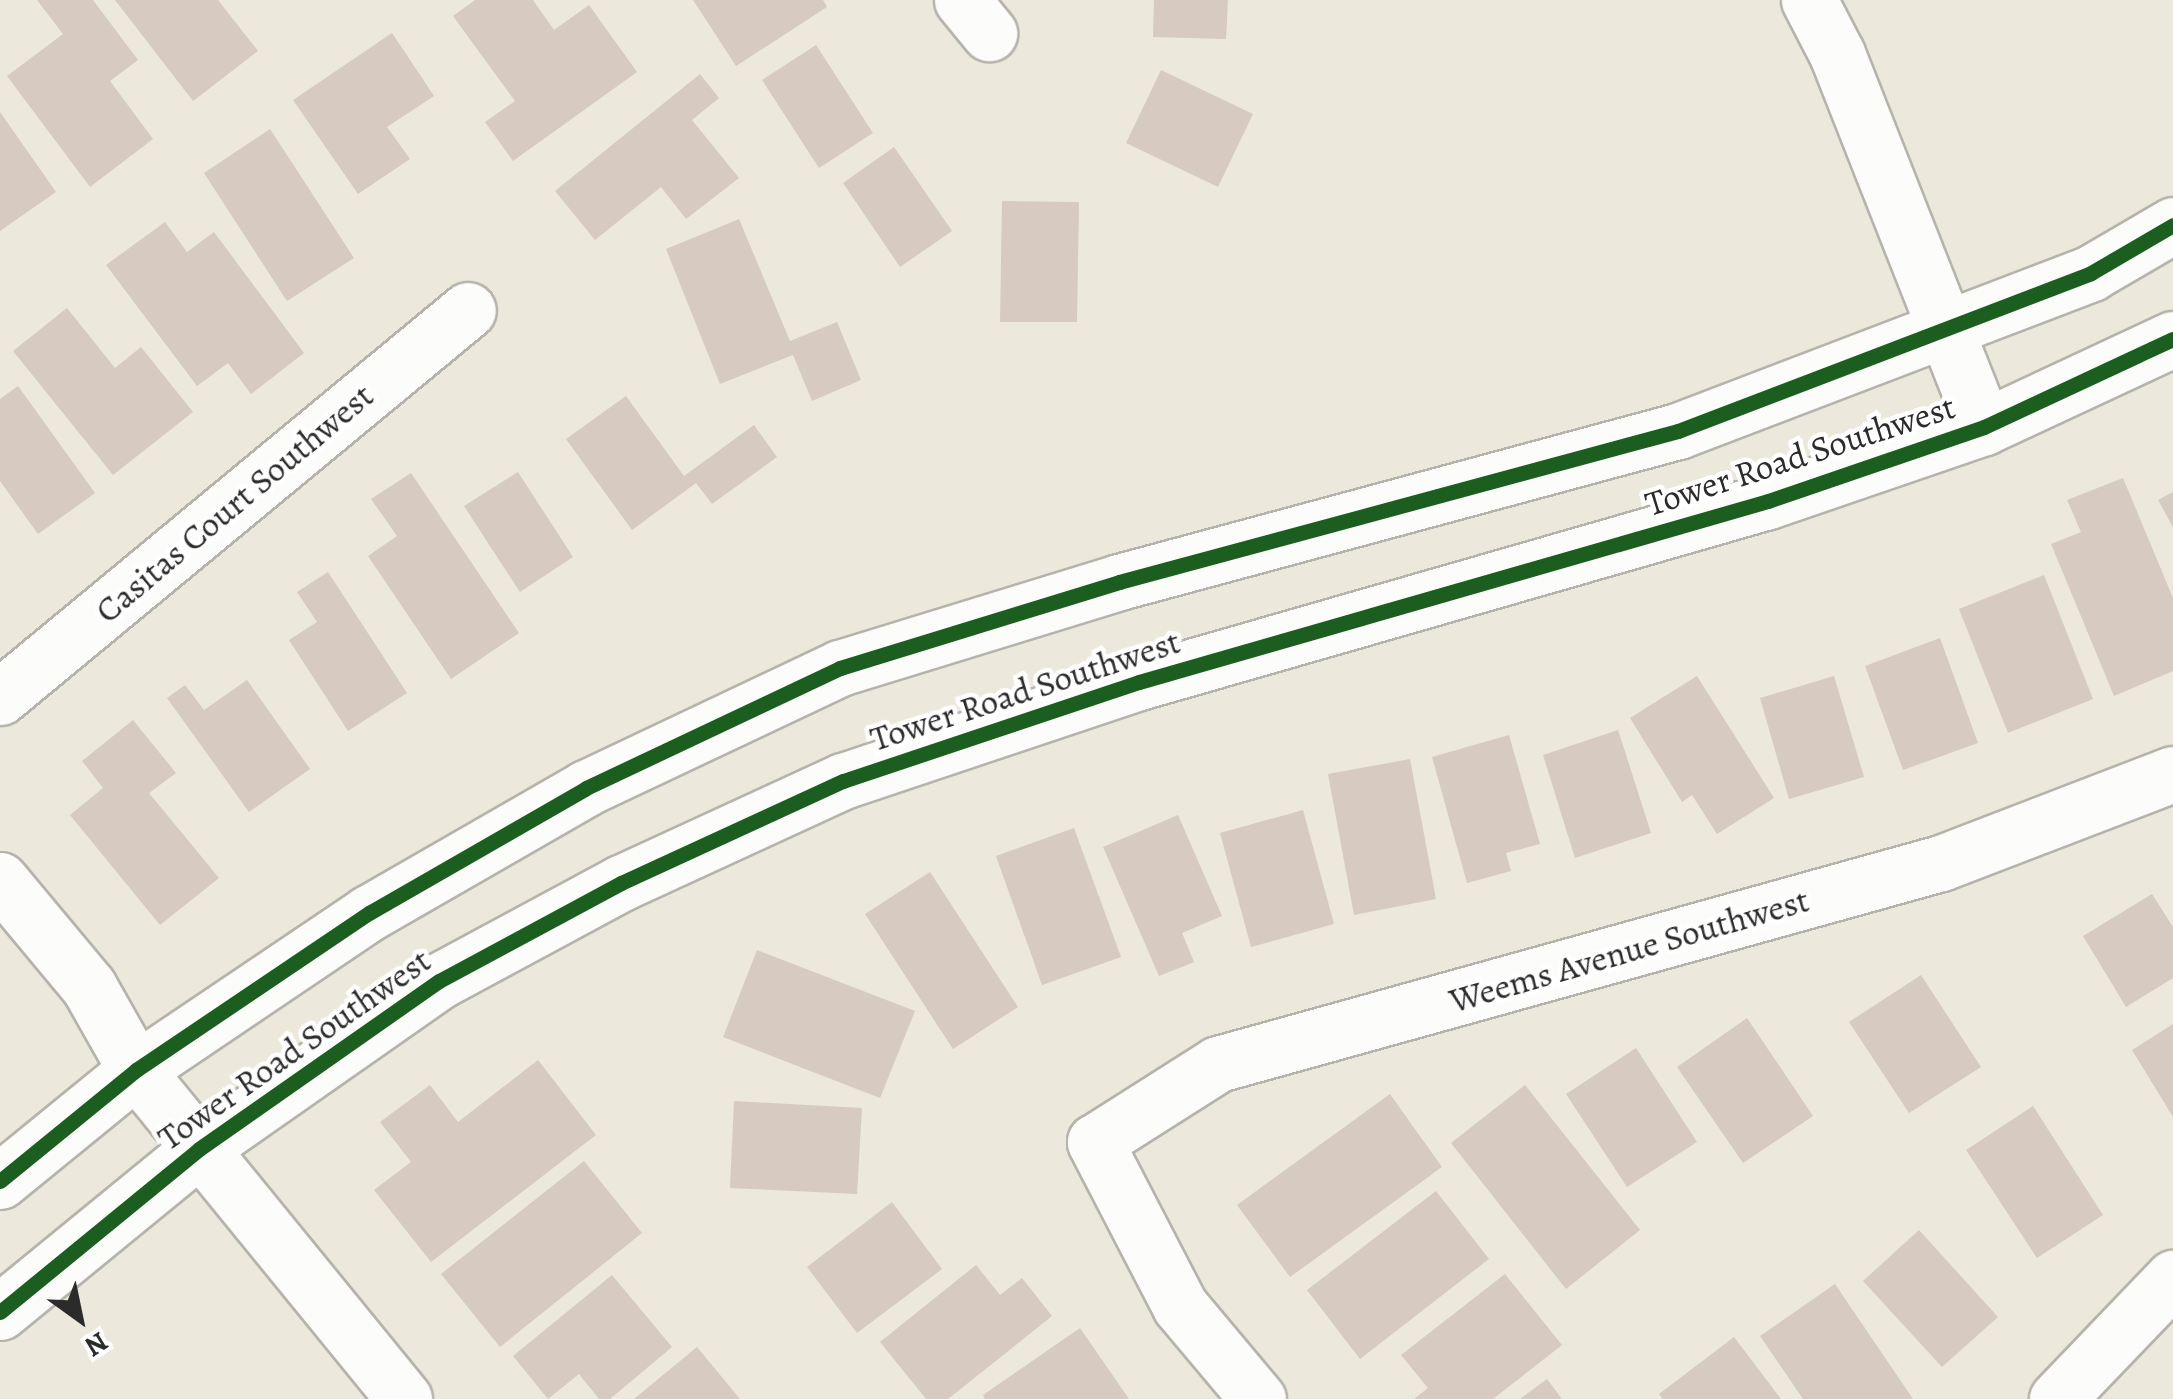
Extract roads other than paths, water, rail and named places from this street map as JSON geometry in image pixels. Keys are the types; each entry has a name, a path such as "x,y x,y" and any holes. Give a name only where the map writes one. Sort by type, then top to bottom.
{"street":[{"path":"1809,0 1837,54 1984,427"},
{"name":"Tower Road Southwest","path":"0,1181 136,1070 369,913 586,788 840,668 1118,582 1678,432 2091,274 2173,225"},
{"name":"Casitas Court Southwest","path":"0,696 468,310"},
{"name":"Tower Road Southwest","path":"0,1312 200,1149 439,981 621,883 843,781 1139,682 1768,501 1984,427 2173,339"},
{"name":"Weems Avenue Southwest","path":"1258,1399 1180,1306 1095,1142 1218,1064 1941,862 2173,774"},
{"path":"0,880 89,988 136,1070 404,1399"},
{"path":"2058,1399 2173,1278"}]}
